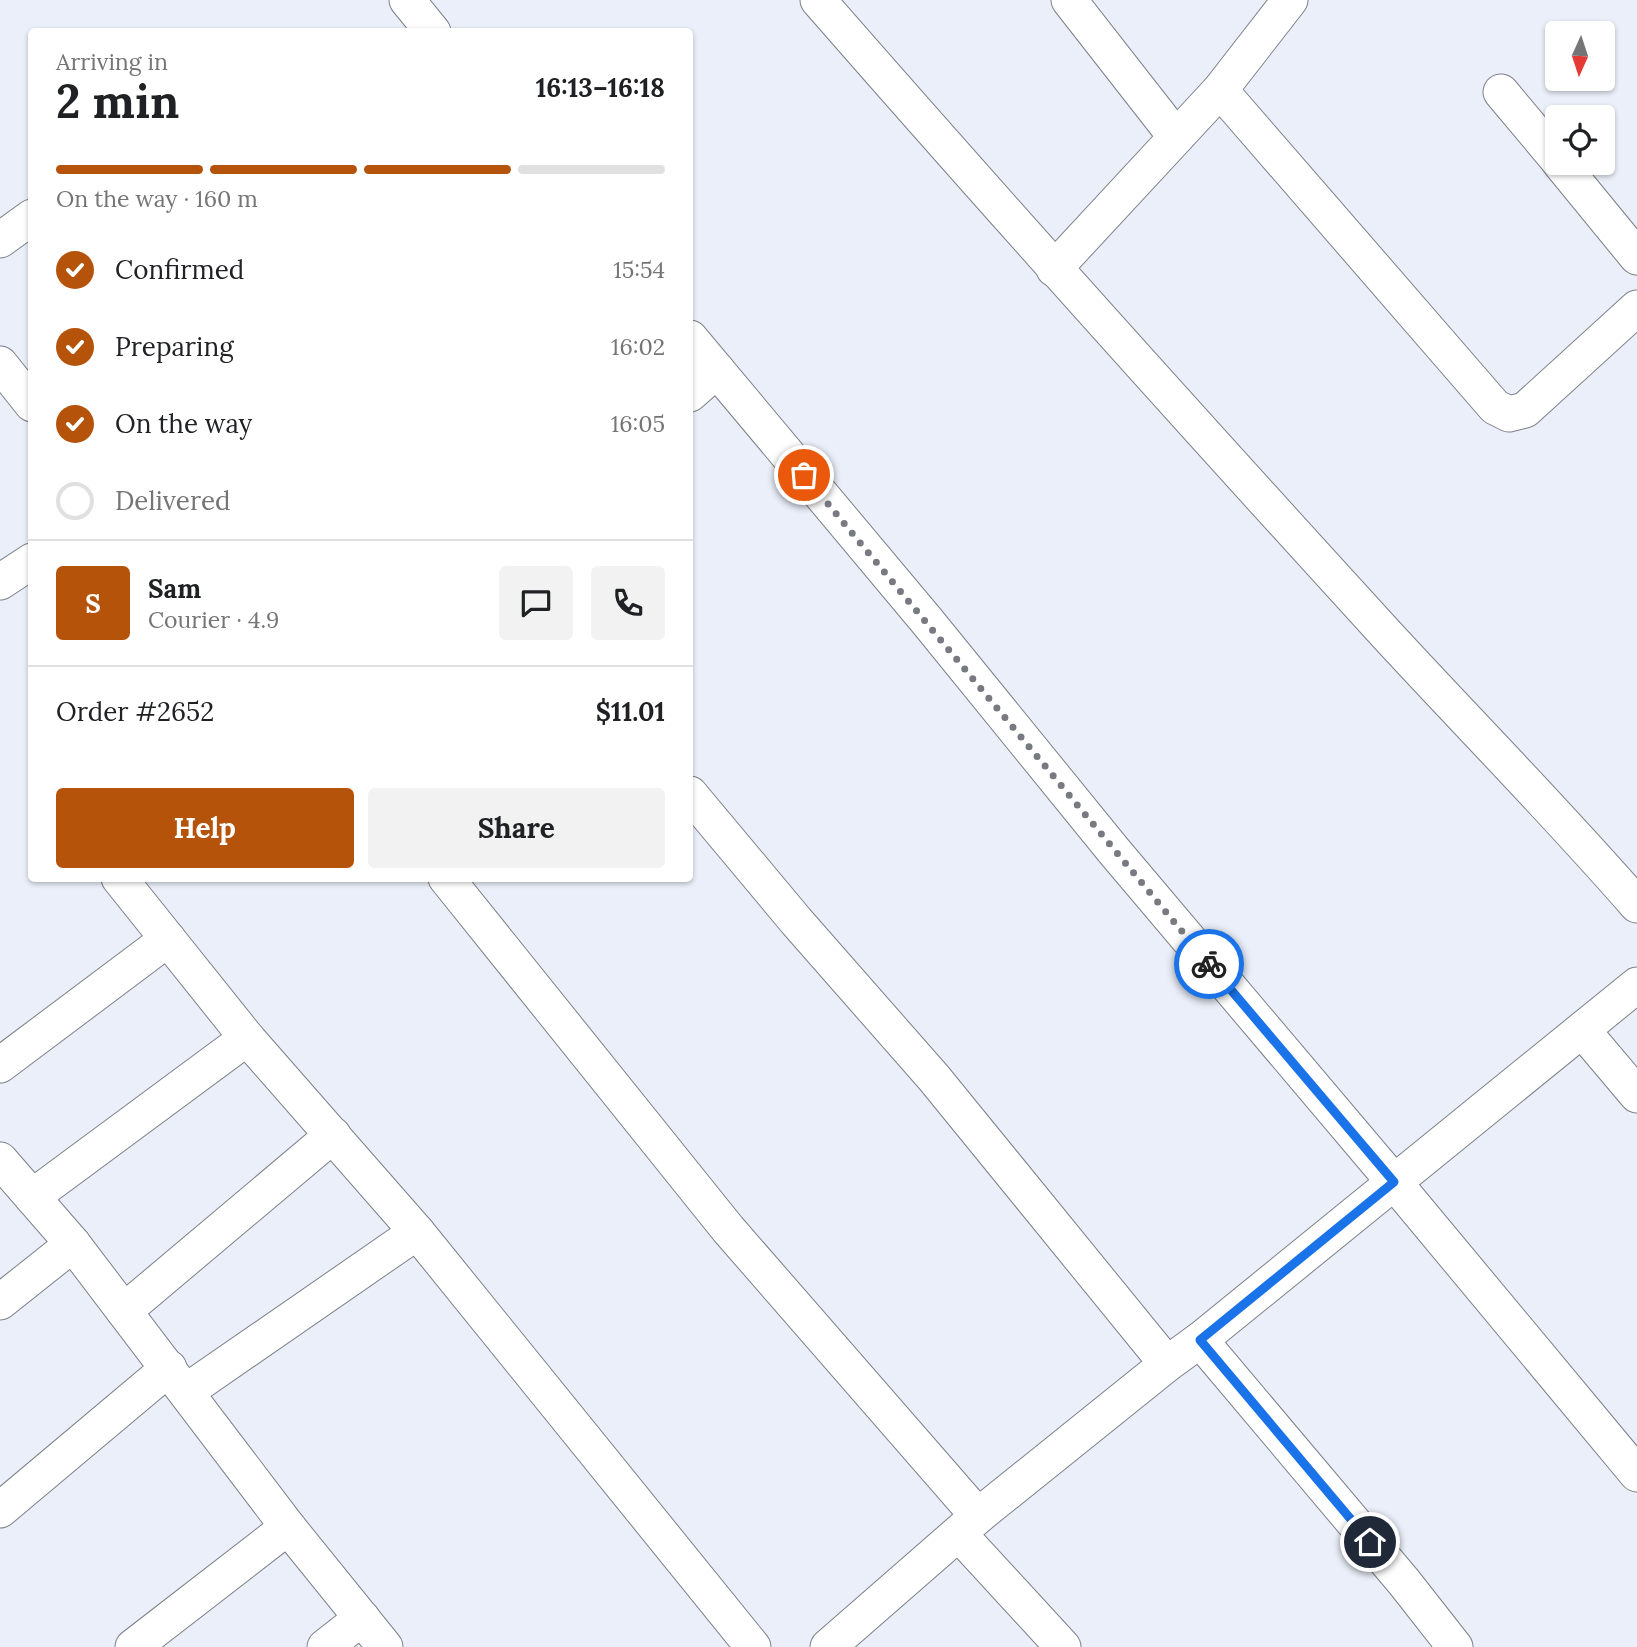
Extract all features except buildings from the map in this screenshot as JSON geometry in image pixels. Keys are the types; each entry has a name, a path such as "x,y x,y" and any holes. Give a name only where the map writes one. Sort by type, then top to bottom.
{"street":[{"path":"407,0 430,28"},
{"path":"818,0 1054,269 1390,638 1572,830 1637,905"},
{"path":"1069,0 1176,136"},
{"path":"1054,269 1220,90 1290,0"},
{"path":"1220,90 1495,407 1509,414 1525,410 1637,308"},
{"path":"1501,92 1545,145"},
{"path":"1570,175 1637,257"},
{"path":"0,240 28,220"},
{"path":"693,342 1114,851 1637,1474"},
{"path":"0,364 28,399"},
{"path":"693,391 717,370"},
{"path":"0,582 28,564"},
{"path":"693,798 797,922 934,1078 1167,1364"},
{"path":"122,882 247,1038 417,1232 753,1647"},
{"path":"449,882 968,1525 1063,1647"},
{"path":"0,1065 168,939"},
{"path":"828,1647 968,1525 1637,985"},
{"path":"1583,1031 1637,1095"},
{"path":"32,1197 247,1038"},
{"path":"124,1311 333,1135"},
{"path":"0,1160 73,1244 289,1527 385,1647"},
{"path":"0,1510 178,1379 417,1232"},
{"path":"0,1302 73,1244"},
{"path":"1200,1340 1404,1582 1455,1647"},
{"path":"133,1647 289,1527"},
{"path":"325,1647 362,1618"}],"way so far":[{"path":"804,475 1209,964"}],"route":[{"path":"1209,964 1394,1182 1200,1340 1370,1542"}]}
